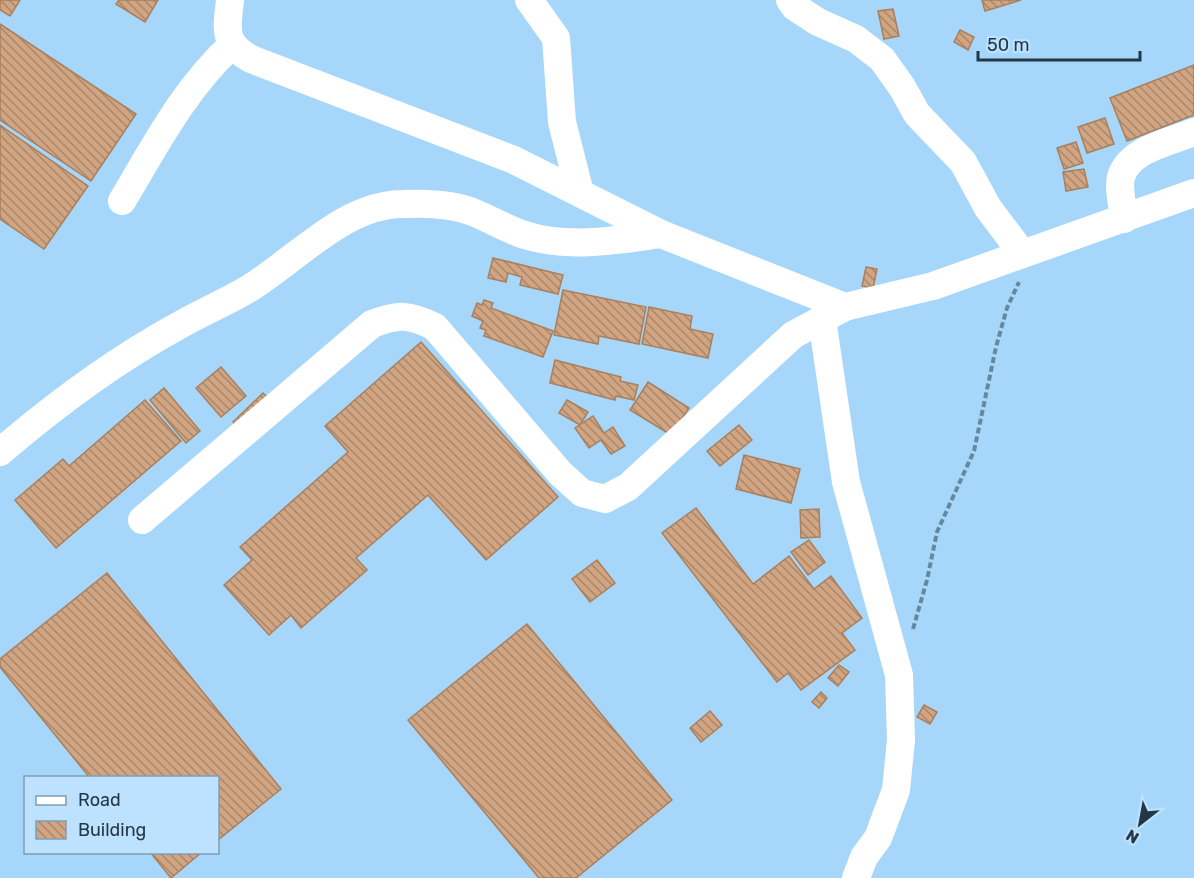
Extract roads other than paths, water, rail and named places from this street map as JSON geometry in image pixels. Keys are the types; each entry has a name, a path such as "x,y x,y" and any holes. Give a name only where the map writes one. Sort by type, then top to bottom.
{"street":[{"path":"230,0 227,33 232,45 251,59 514,160 661,234 834,313"},
{"path":"529,0 556,38 562,122 580,193"},
{"path":"790,0 795,7 818,22 856,39 882,58 917,114 963,162 988,208 1022,253"},
{"path":"122,201 187,93 208,67 232,45"},
{"path":"1124,219 1120,179 1127,165 1144,152 1194,132"},
{"path":"142,520 372,324 395,316 415,317 435,327 560,473 582,493 605,500 628,487 793,335 834,313 933,286 1194,193"},
{"path":"0,452 68,397 119,362 180,324 215,309 252,286 347,219 373,208 402,204 444,206 473,212 527,236 561,240 608,242 661,234"},
{"path":"834,313 846,482 899,675 901,740 896,790 878,838 864,857 856,878"}]}
